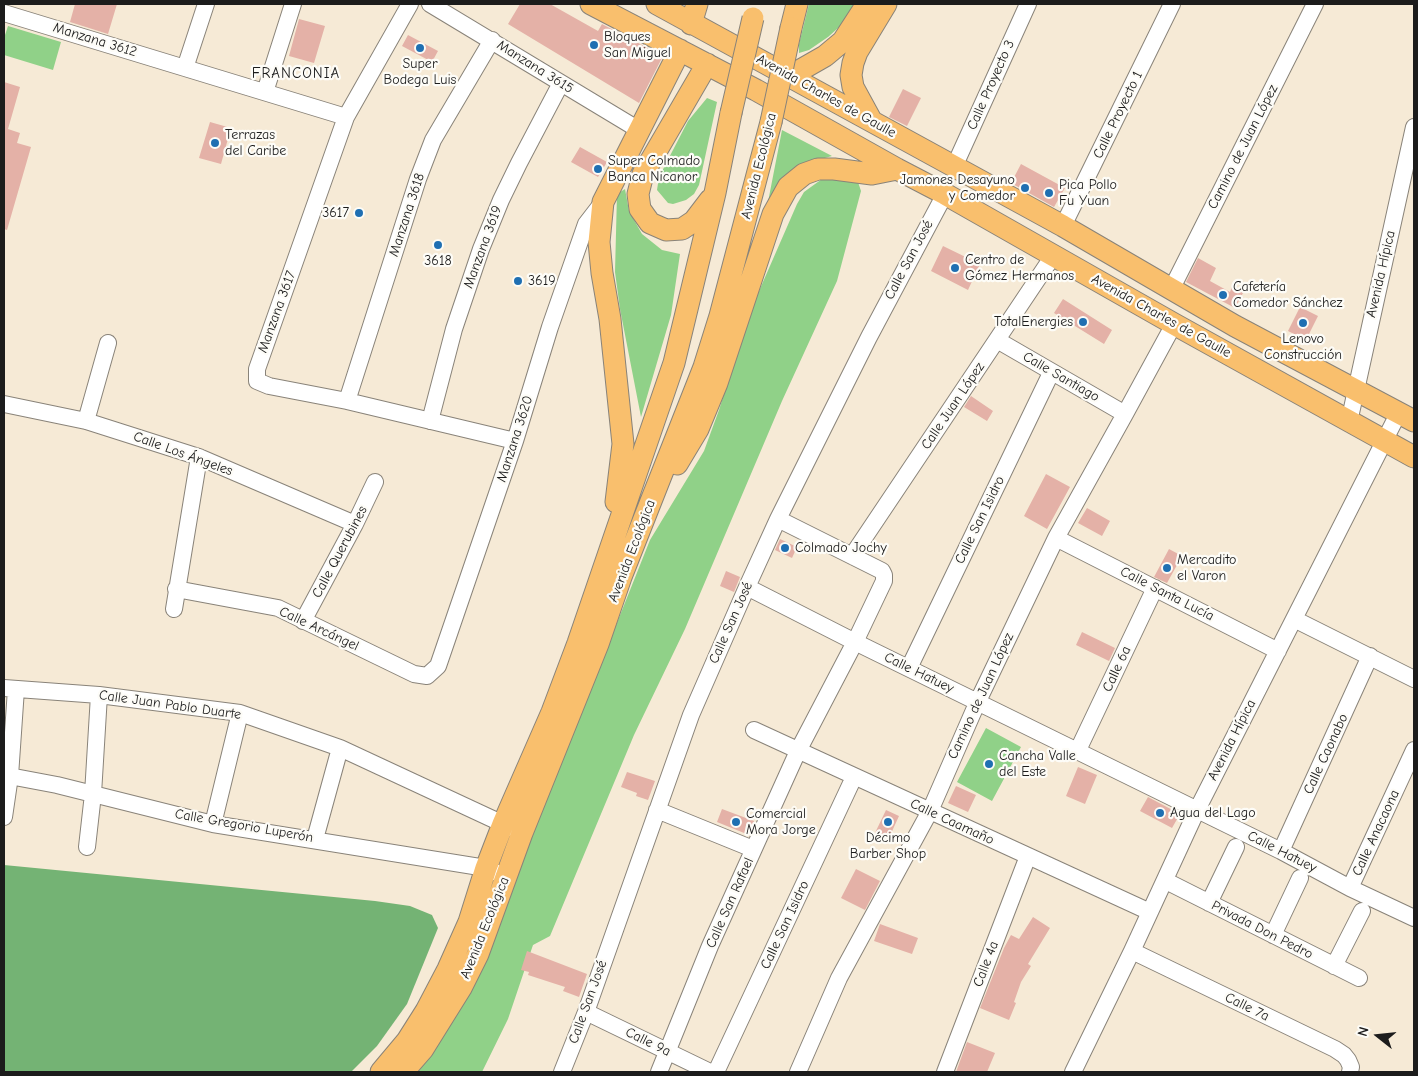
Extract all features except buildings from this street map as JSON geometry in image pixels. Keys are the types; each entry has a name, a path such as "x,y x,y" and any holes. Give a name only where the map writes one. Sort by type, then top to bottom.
{"main road":[{"name":"Avenida Charles de Gaulle","path":"591,4 707,64 945,194 1414,457"},
{"name":"Avenida Charles de Gaulle","path":"656,4 694,14 790,76 1063,226 1171,290 1407,416"},
{"name":"Avenida Ecológica","path":"403,1072 423,1049 461,988 478,954 522,833 598,644 621,577 704,367 720,316 770,122 797,4"},
{"path":"790,76 825,56 842,41 867,4"},
{"path":"870,120 853,87 851,75 853,63 858,52 886,4"},
{"name":"Avenida Ecológica","path":"381,1072 407,1041 440,986 469,922 486,868 503,824 552,712 616,532 674,363 715,193 754,11"},
{"path":"616,532 615,505 623,444 611,328 599,242 604,202 680,50"},
{"path":"707,64 643,174 638,194 640,209 650,223 666,230 682,229 694,220 715,193"},
{"path":"657,487 680,461 698,429 717,383 773,214 788,187 804,174 818,169 872,174 897,169"}],"street":[{"path":"185,68 206,4"},
{"path":"265,92 292,4"},
{"name":"Manzana 3617","path":"410,4 346,117 257,369 257,381 269,386 346,401 515,441"},
{"name":"Manzana 3615","path":"430,4 639,130"},
{"name":"Calle Proyecto 3","path":"954,167 1028,4"},
{"name":"Calle Proyecto 1","path":"1063,226 1172,4"},
{"name":"Camino de Juan López","path":"1171,290 1315,4"},
{"name":"Manzana 3612","path":"4,13 346,117"},
{"name":"Manzana 3618","path":"346,401 432,140 492,40"},
{"name":"Manzana 3619","path":"430,421 454,329 481,249 519,162 561,83"},
{"name":"Avenida Hípica","path":"1349,422 1414,127"},
{"name":"Calle San José","path":"562,1072 586,1012 691,715 778,519 869,337 945,194"},
{"name":"Manzana 3620","path":"427,676 438,666 515,441 550,327 586,224 604,202"},
{"name":"Calle Juan López","path":"852,556 1053,256"},
{"name":"Camino de Juan López","path":"798,1072 839,978 930,811 978,701 1056,538 1174,324"},
{"name":"Calle Santiago","path":"996,340 1125,414"},
{"path":"86,421 108,342"},
{"name":"Calle San Isidro","path":"909,668 1051,372"},
{"name":"Calle Los Ángeles","path":"4,404 86,421 199,457 355,524"},
{"name":"Avenida Hípica","path":"1072,1072 1166,881 1197,810 1294,619 1385,441 1407,416"},
{"path":"174,609 199,457"},
{"name":"Calle Querubines","path":"304,621 375,482"},
{"path":"778,519 852,556"},
{"name":"Calle Santa Lucía","path":"1056,538 1278,651"},
{"name":"Calle San Rafael","path":"660,1072 710,946 753,849 798,752 884,581 882,571 852,556"},
{"name":"Calle Hatuey","path":"747,587 1281,851 1350,888 1414,918"},
{"name":"Calle 6a","path":"1078,750 1155,588"},
{"name":"Calle Arcángel","path":"176,589 278,608 414,674 427,676"},
{"path":"1294,619 1414,678"},
{"name":"Calle Caonabo","path":"1281,851 1370,656"},
{"path":"4,817 10,688"},
{"name":"Calle Juan Pablo Duarte","path":"10,688 99,695 240,713 340,748 522,833"},
{"path":"87,847 93,794 99,695"},
{"path":"213,824 240,713"},
{"name":"Calle Caamaño","path":"754,730 798,752 1150,912"},
{"path":"315,840 340,748"},
{"name":"Calle Anacaona","path":"1350,888 1414,750"},
{"name":"Calle Gregorio Luperón","path":"7,775 57,785 213,824 486,868 506,877"},
{"name":"Calle San Isidro","path":"716,1072 854,777"},
{"path":"657,810 753,849"},
{"path":"1209,903 1236,847"},
{"name":"Calle 4a","path":"945,1072 1028,856"},
{"path":"1273,935 1300,878"},
{"name":"Privada Don Pedro","path":"1166,881 1359,978"},
{"path":"1334,966 1362,911"},
{"name":"Calle 7a","path":"1132,951 1335,1049 1348,1060 1351,1068 1350,1072"},
{"name":"Calle 9a","path":"586,1012 710,1072"}],"green space":[{"path":"809,4 854,4 847,20 828,37 809,50 799,53 799,44"},
{"path":"8,26 61,42 53,70 4,55 4,38"},
{"path":"707,98 717,102 699,185 694,194 686,200 673,204 668,203 657,190 659,177 688,121"},
{"path":"782,130 832,156 814,161 761,238"},
{"path":"830,176 858,182 861,191 837,281 782,401 685,629 634,735 550,936 533,945 508,1019 482,1072 412,1072 476,976 650,540 704,451 749,314 797,204 804,192 822,179"},
{"path":"625,189 629,211 642,234 662,250 680,254 671,315 641,417 620,309 615,272 617,194"},
{"name":"Cancha Valle del Este","path":"986,728 1021,747 992,801 957,782"},
{"path":"4,865 410,906 432,915 438,928 407,1004 377,1046 351,1072 6,1072 4,1071"}],"place":[{"name":"Bloques San Miguel","path":"594,45"},
{"name":"Super Bodega Luis","path":"420,48"},
{"name":"Terrazas del Caribe","path":"215,143"},
{"name":"Super Colmado Banca Nicanor","path":"598,169"},
{"name":"Jamones Desayuno y Comedor","path":"1025,188"},
{"name":"Pica Pollo Fu Yuan","path":"1049,193"},
{"name":"3617","path":"359,213"},
{"name":"3618","path":"438,245"},
{"name":"Centro de Gómez Hermanos","path":"955,268"},
{"name":"3619","path":"518,281"},
{"name":"Cafetería Comedor Sánchez","path":"1223,295"},
{"name":"TotalEnergies","path":"1083,322"},
{"name":"Lenovo Construcción","path":"1303,323"},
{"name":"Colmado Jochy","path":"785,548"},
{"name":"Mercadito el Varon","path":"1167,568"},
{"name":"Cancha Valle del Este","path":"989,764"},
{"name":"Agua del Lago","path":"1160,813"},
{"name":"Comercial Mora Jorge","path":"736,822"},
{"name":"Décimo Barber Shop","path":"888,822"}],"district":[{"name":"FRANCONIA","path":"296,74"}]}
